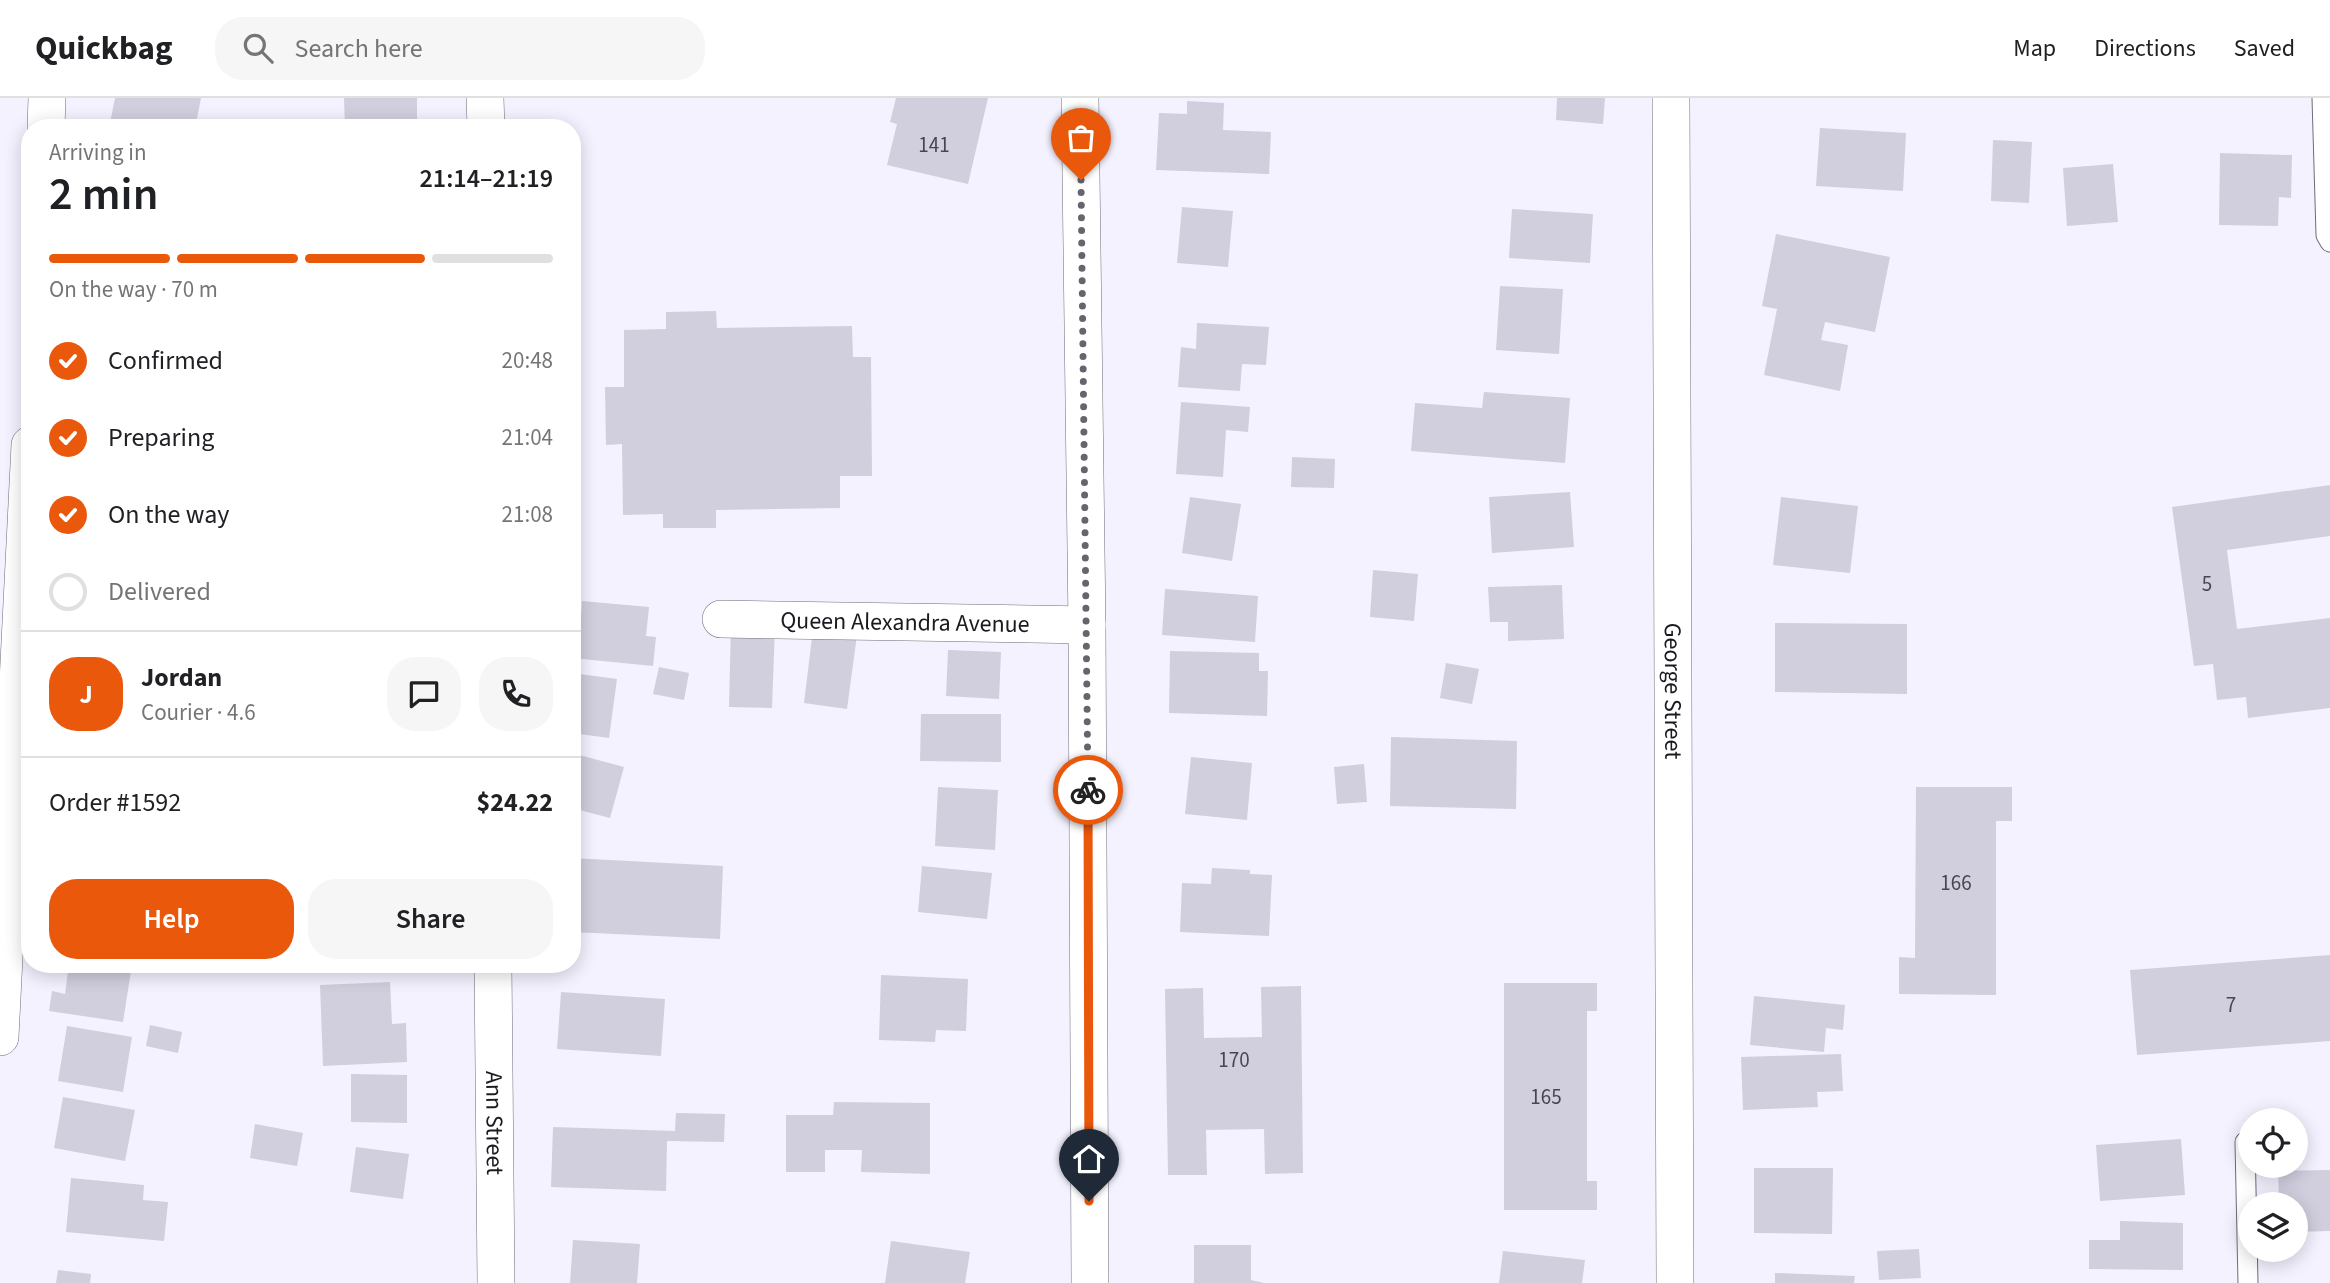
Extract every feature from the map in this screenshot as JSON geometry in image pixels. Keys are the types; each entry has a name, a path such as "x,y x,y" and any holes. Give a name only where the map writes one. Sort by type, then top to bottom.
{"street":[{"path":"46,119 47,98"},
{"path":"485,98 486,119"},
{"path":"1080,98 1087,625 1090,1283"},
{"name":"George Street","path":"1671,98 1675,1283"},
{"name":"Queen Alexandra Avenue","path":"721,619 1087,625"},
{"path":"0,1037 21,623"},
{"name":"Ann Street","path":"493,973 496,1283"}],"lane":[{"path":"2322,98 2326,235 2330,242"},
{"path":"2246,1178 2248,1283"}],"building":[{"path":"115,98 201,98 197,119 111,119"},
{"path":"344,98 417,98 417,119 345,119"},
{"path":"896,98 988,98 968,184 887,165 897,124 890,122"},
{"path":"1557,98 1605,98 1603,124 1556,120"},
{"path":"1187,101 1224,103 1223,130 1271,132 1269,174 1156,170 1159,113 1187,114"},
{"path":"1820,128 1906,133 1903,191 1816,186"},
{"path":"1993,140 2032,142 2029,203 1991,201"},
{"path":"2220,153 2292,155 2291,198 2279,197 2278,226 2219,225"},
{"path":"2113,164 2118,222 2067,226 2063,168"},
{"path":"1182,207 1233,211 1228,267 1177,263"},
{"path":"1512,209 1593,214 1590,263 1509,258"},
{"path":"1776,234 1890,257 1875,332 1825,322 1821,340 1848,345 1840,391 1764,375 1777,309 1762,306"},
{"path":"1500,286 1563,289 1559,354 1496,350"},
{"path":"716,311 717,328 852,326 853,357 871,357 872,476 840,476 840,508 716,510 716,528 663,528 663,514 623,515 622,444 606,445 605,387 624,387 624,330 666,329 666,312"},
{"path":"1197,323 1269,327 1266,365 1242,364 1240,391 1178,387 1181,347 1196,349"},
{"path":"1484,392 1570,398 1565,463 1411,451 1415,403 1482,408"},
{"path":"1181,402 1250,407 1248,432 1226,430 1223,477 1176,474"},
{"path":"1292,457 1335,459 1334,488 1291,487"},
{"path":"2330,485 2330,536 2227,550 2237,629 2330,618 2330,708 2248,718 2246,697 2217,700 2213,664 2194,666 2172,507"},
{"path":"1570,492 1574,547 1492,553 1489,497"},
{"path":"1190,497 1241,504 1232,561 1182,553"},
{"path":"1781,497 1858,506 1850,573 1773,565"},
{"path":"1373,570 1418,574 1414,621 1370,617"},
{"path":"1562,585 1564,639 1508,641 1508,622 1490,622 1488,587"},
{"path":"1165,589 1258,596 1255,642 1162,635"},
{"path":"582,601 649,607 646,636 656,637 653,666 581,659"},
{"path":"1775,623 1907,624 1907,694 1775,692"},
{"path":"731,624 775,626 772,708 729,707"},
{"path":"813,629 857,635 847,709 804,703"},
{"path":"948,650 1001,652 999,699 946,696"},
{"path":"1170,651 1259,653 1259,671 1268,671 1267,716 1169,713"},
{"path":"1446,663 1479,669 1472,704 1440,698"},
{"path":"659,667 689,673 684,700 653,694"},
{"path":"581,674 617,679 609,738 581,734"},
{"path":"921,714 1001,714 1001,762 920,761"},
{"path":"1391,737 1517,741 1516,809 1390,806"},
{"path":"581,755 624,767 610,818 581,810"},
{"path":"1191,757 1252,763 1247,820 1185,814"},
{"path":"1364,764 1367,802 1337,804 1334,767"},
{"path":"938,787 998,790 995,850 935,846"},
{"path":"1916,787 2012,787 2012,821 1996,821 1996,995 1899,994 1899,957 1915,958"},
{"path":"581,858 723,866 720,939 581,932"},
{"path":"922,866 992,873 987,919 918,912"},
{"path":"1212,868 1250,870 1250,874 1272,875 1269,936 1180,932 1182,883 1211,884"},
{"path":"2330,955 2330,1041 2137,1055 2130,970"},
{"path":"68,973 131,973 123,1022 49,1011 52,991 65,994"},
{"path":"881,975 968,979 966,1031 936,1030 935,1042 879,1040"},
{"path":"390,982 392,1024 406,1023 407,1062 323,1066 320,985"},
{"path":"1504,983 1597,983 1597,1011 1587,1011 1587,1181 1597,1181 1597,1210 1504,1210"},
{"path":"1301,986 1303,1173 1265,1174 1264,1129 1206,1130 1207,1175 1168,1175 1165,989 1203,988 1204,1038 1262,1037 1261,987"},
{"path":"561,992 665,999 661,1056 557,1049"},
{"path":"1754,996 1845,1005 1843,1030 1826,1028 1824,1052 1750,1045"},
{"path":"150,1025 182,1032 178,1053 146,1046"},
{"path":"67,1026 132,1037 123,1092 58,1081"},
{"path":"1841,1054 1843,1091 1817,1092 1818,1107 1743,1110 1741,1057"},
{"path":"351,1074 407,1075 407,1123 351,1122"},
{"path":"63,1097 135,1110 125,1161 54,1148"},
{"path":"834,1102 930,1103 930,1174 861,1172 862,1150 825,1150 825,1172 786,1172 786,1115 833,1115"},
{"path":"676,1113 725,1114 724,1142 667,1141 666,1191 551,1187 553,1127 675,1131"},
{"path":"255,1124 303,1133 297,1166 250,1158"},
{"path":"2181,1139 2185,1195 2100,1201 2096,1145"},
{"path":"356,1147 409,1154 403,1199 350,1192"},
{"path":"1754,1168 1833,1168 1832,1234 1754,1233"},
{"path":"2308,1170 2330,1170 2330,1231 2308,1232 2308,1192 2279,1192 2278,1178 2308,1178"},
{"path":"71,1178 144,1185 143,1200 168,1202 164,1241 66,1232"},
{"path":"2120,1221 2183,1223 2183,1270 2089,1269 2089,1240 2120,1240"},
{"path":"573,1240 640,1244 637,1283 570,1283"},
{"path":"891,1241 970,1252 965,1283 885,1283"},
{"path":"1194,1245 1251,1245 1251,1280 1264,1283 1194,1283"},
{"path":"1919,1249 1921,1278 1879,1280 1877,1251"},
{"path":"1503,1251 1585,1260 1582,1283 1499,1283"},
{"path":"58,1270 91,1274 90,1283 56,1283"},
{"path":"1775,1273 1855,1276 1854,1283 1775,1283"}],"way so far":[{"path":"1081,180 1088,790"}],"route":[{"path":"1088,790 1089,1201"}]}
